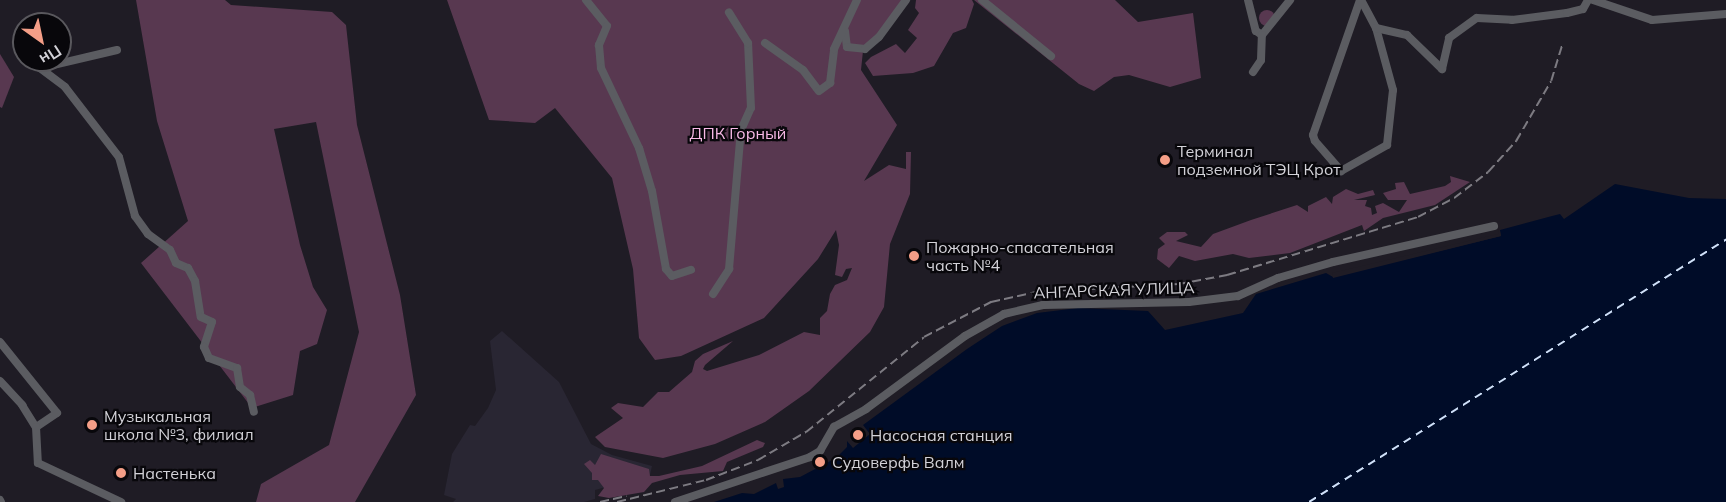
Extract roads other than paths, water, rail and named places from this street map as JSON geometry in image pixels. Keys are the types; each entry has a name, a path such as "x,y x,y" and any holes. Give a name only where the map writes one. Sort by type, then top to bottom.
{"street":[{"path":"586,0 607,26 599,45 601,68 639,148 652,191 666,268 672,276 691,270"},
{"path":"765,43 803,70 819,91 830,83 834,49 857,0"},
{"path":"846,26 844,40 847,47 865,49 879,37 906,0"},
{"path":"982,0 1051,56"},
{"path":"1248,0 1256,31 1262,35"},
{"path":"1253,72 1261,60 1262,35 1290,0"},
{"path":"1361,0 1376,28 1393,90 1387,145 1341,171 1313,138 1361,0"},
{"path":"1376,28 1407,35 1442,69 1449,38 1477,18 1512,20 1568,13 1583,9 1588,0"},
{"path":"1593,0 1652,20 1726,14"},
{"path":"713,294 729,269 741,130 751,108 748,43 729,13"},
{"path":"117,50 40,68 65,87 119,157 135,216 148,234 170,250 176,263 188,268 195,280 201,317 212,322 204,347 208,358 237,368 240,387 250,395 254,412"},
{"name":"АНГАРСКАЯ УЛИЦА","path":"675,502 810,457 820,451 834,427 866,410 964,336 1014,311 1043,305 1188,302 1238,296 1278,278 1333,262 1494,226"},
{"path":"0,342 57,413 36,427"},
{"path":"0,381 22,405 36,427 38,463 121,502"}],"water":[{"path":"1615,184 1689,198 1726,199 1726,502 714,502 742,493 754,494 776,483 778,489 784,487 783,479 800,477 836,458 847,447 847,441 853,448 870,434 863,425 967,349 1002,326 1037,313 1078,308 1148,311 1165,330 1243,313 1256,294 1326,273 1333,277 1501,236 1500,230 1560,214 1564,219"}],"railway":[{"path":"617,502 706,480 758,460 806,432 924,337 991,302 1036,292 1179,284 1227,275 1418,217 1454,198 1488,172 1516,141 1551,81 1562,44"},
{"path":"600,502 626,496"}],"place":[{"name":"Терминал подземной ТЭЦ Крот","path":"1165,160"},
{"name":"Пожарно-спасательная часть №4","path":"914,256"},
{"name":"Музыкальная школа №3, филиал","path":"92,425"},
{"name":"Насосная станция","path":"858,435"},
{"name":"Судоверфь Валм","path":"820,462"},
{"name":"Настенька","path":"121,473"}],"park label":[{"name":"ДПК Горный","path":"738,133"}]}
